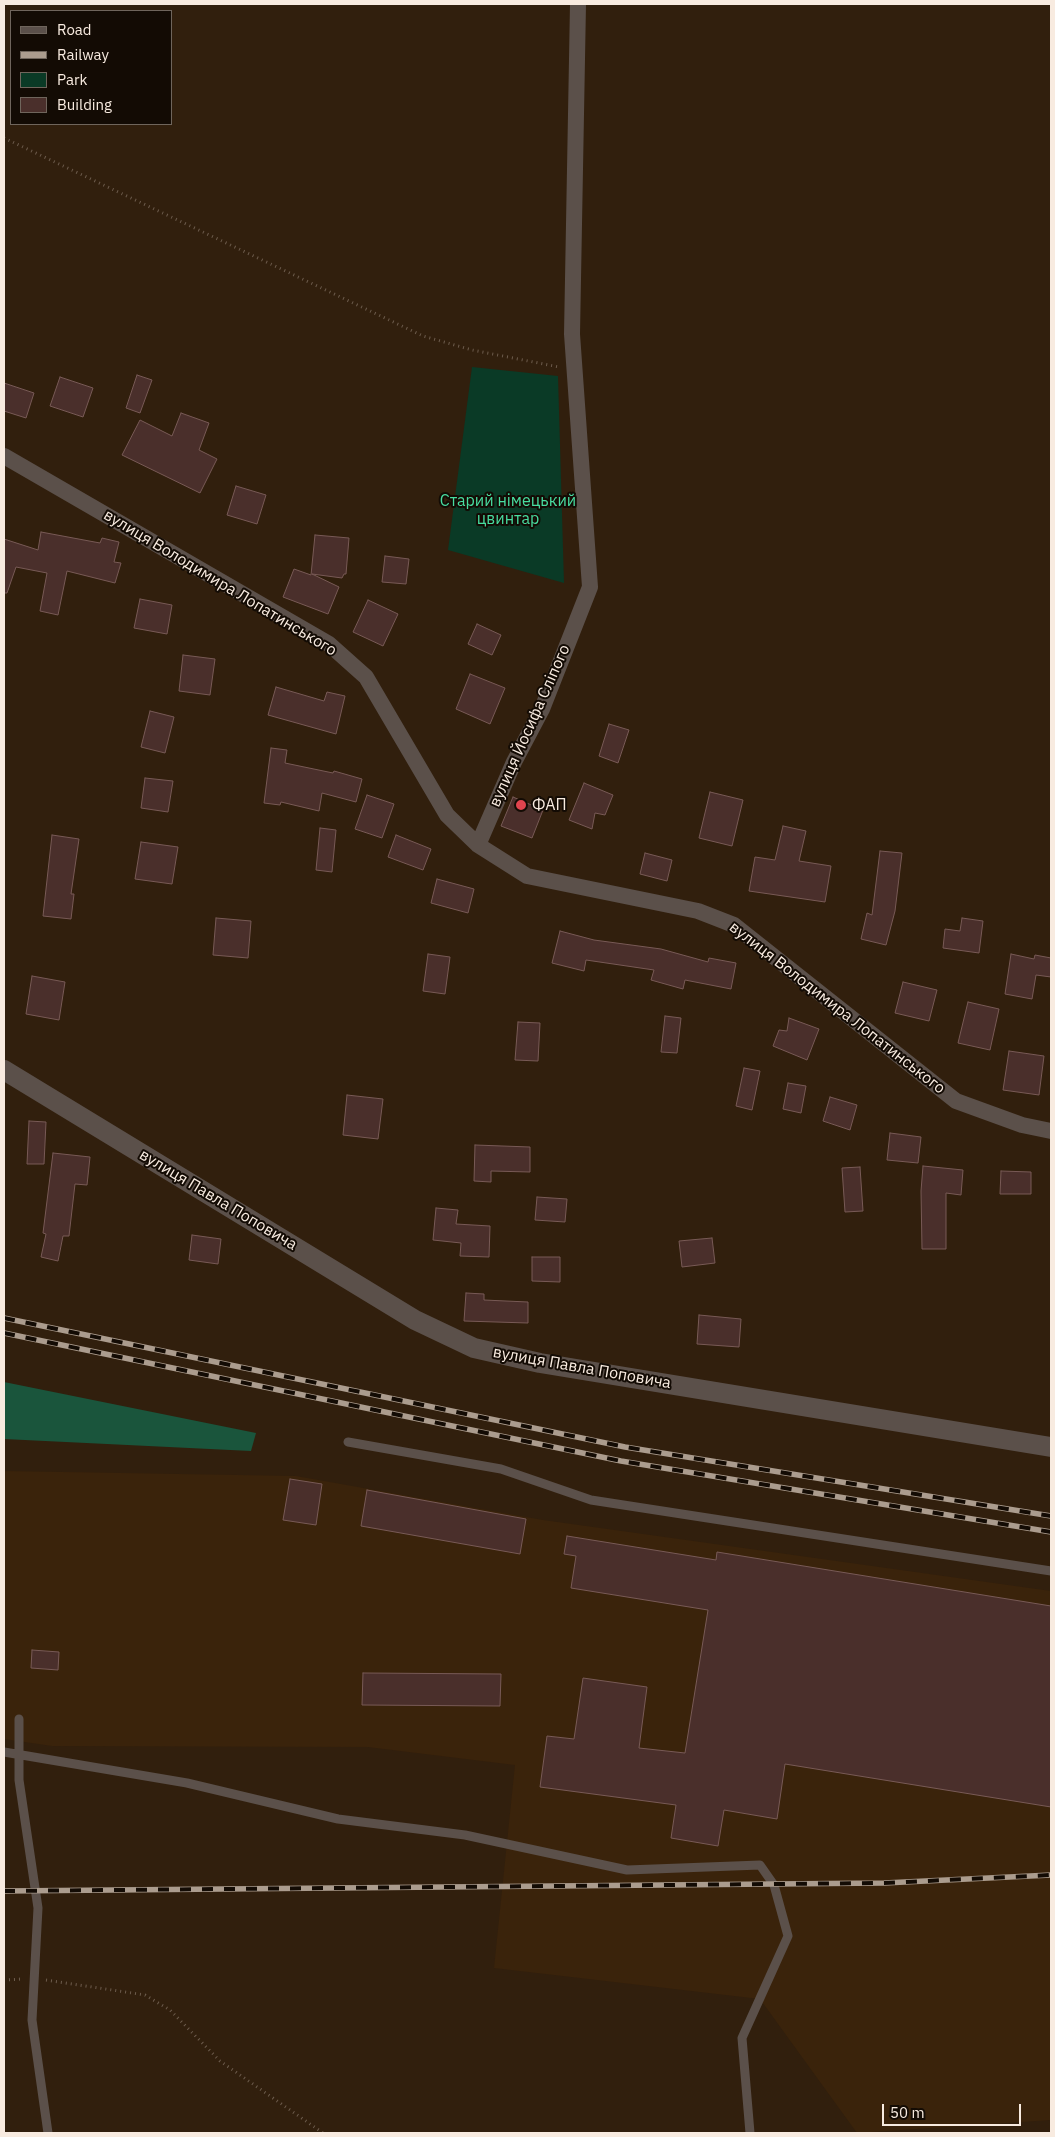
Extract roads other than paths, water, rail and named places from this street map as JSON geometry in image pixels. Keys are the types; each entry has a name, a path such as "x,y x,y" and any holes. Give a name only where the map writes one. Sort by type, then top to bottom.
{"street":[{"name":"вулиця Йосифа Сліпого","path":"478,845 514,762 542,709 590,587 572,334 578,4"},
{"name":"вулиця Володимира Лопатинського","path":"4,456 329,644 366,677 447,815 478,845 527,876 698,910 734,925 956,1101 1022,1125 1051,1131"},
{"name":"вулиця Павла Поповича","path":"4,1070 415,1320 474,1348 540,1363 1051,1447"}],"lane":[{"path":"348,1442 501,1469 591,1500 1051,1571"},
{"path":"19,1719 19,1780 38,1908 32,2020 48,2133"},
{"path":"4,1752 187,1782 338,1819 465,1834 627,1870 760,1865 774,1885 788,1936 742,2038 750,2133"}],"railway":[{"path":"4,1318 625,1447 1051,1516"},
{"path":"4,1333 621,1461 1051,1532"},
{"path":"4,1891 884,1883 1051,1875"}],"place":[{"name":"ФАП","path":"521,805"}],"park label":[{"name":"Старий німецький цвинтар","path":"508,510"}]}
